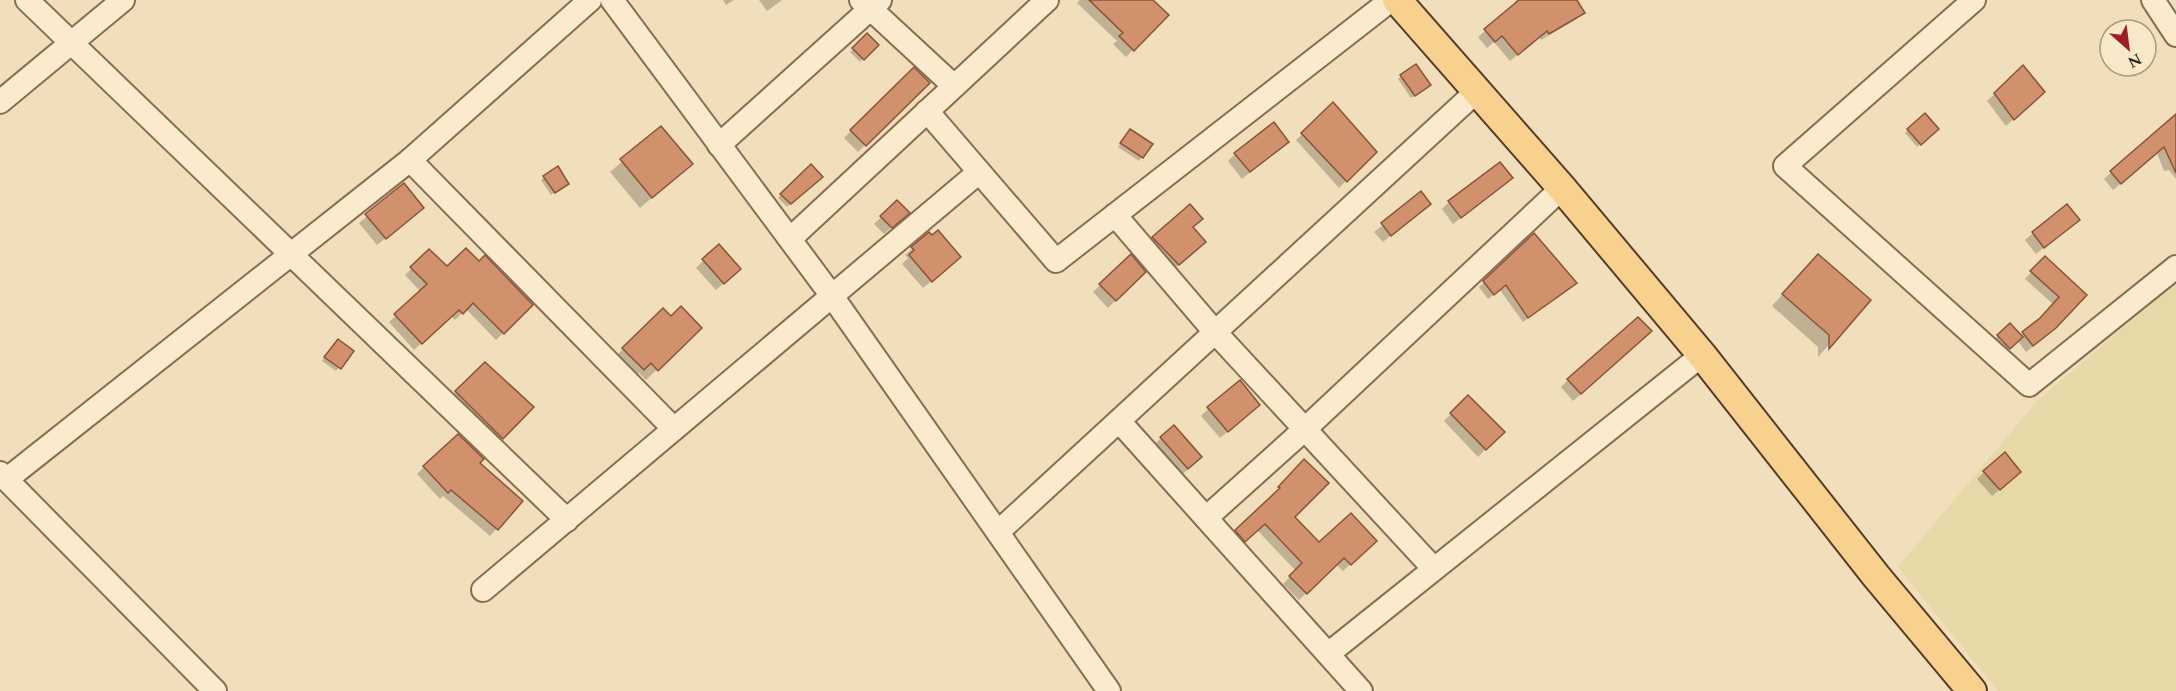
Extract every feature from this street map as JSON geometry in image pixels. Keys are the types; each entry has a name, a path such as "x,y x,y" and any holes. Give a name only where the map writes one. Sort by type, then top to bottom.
{"main road":[{"path":"1397,0 1562,188 1702,356 1876,576 1972,691"}],"street":[{"path":"27,0 567,520"},
{"path":"0,102 123,0"},
{"path":"215,691 4,476 410,160 591,0"},
{"path":"612,0 832,296 1110,691"},
{"path":"790,239 1047,0"},
{"path":"927,111 1056,261 1391,0"},
{"path":"1974,0 1785,166 2029,385 2176,267"},
{"path":"2153,0 2176,35"},
{"path":"719,145 870,3 954,86"},
{"path":"998,532 1477,91"},
{"path":"410,160 674,429"},
{"path":"483,591 979,172"},
{"path":"1206,518 1305,429 1562,188"},
{"path":"1115,215 1215,332 1434,569"},
{"path":"1328,654 1702,356"},
{"path":"1119,421 1361,691"}],"shaded area":[{"path":"2176,283 2176,691 1998,691 1898,567 2038,400"}],"building":[{"path":"1089,0 1153,0 1169,15 1134,51 1119,36 1123,33"},
{"path":"1519,0 1577,0 1585,13 1549,34 1547,31 1518,55 1502,36 1495,42 1484,29"},
{"path":"867,33 879,45 864,60 852,48"},
{"path":"1416,64 1431,85 1415,96 1400,75"},
{"path":"2023,65 2045,92 2014,120 1994,93"},
{"path":"914,67 930,83 866,146 850,130"},
{"path":"1333,102 1377,152 1347,182 1301,133"},
{"path":"1925,113 1939,129 1921,145 1907,129"},
{"path":"2176,114 2176,173 2164,147 2121,184 2110,171"},
{"path":"1274,122 1289,142 1250,172 1234,153"},
{"path":"661,126 693,164 652,198 620,159"},
{"path":"1130,129 1153,144 1143,158 1120,143"},
{"path":"1500,162 1513,178 1461,218 1448,201"},
{"path":"811,164 823,177 791,204 780,194"},
{"path":"558,166 569,184 555,193 543,176"},
{"path":"404,183 424,208 386,239 365,214"},
{"path":"1421,191 1431,204 1391,236 1381,223"},
{"path":"897,200 910,213 892,228 880,216"},
{"path":"1190,204 1203,219 1193,227 1206,242 1179,265 1152,237"},
{"path":"2067,204 2080,220 2044,248 2032,232"},
{"path":"938,230 961,257 932,282 909,255 914,250 911,247 929,232 932,235"},
{"path":"1534,233 1577,283 1528,318 1506,285 1494,295 1483,281"},
{"path":"719,244 741,269 724,284 702,259"},
{"path":"466,248 479,261 485,255 533,305 504,334 473,303 463,314 459,310 422,344 394,314 427,284 410,267 429,249 447,266"},
{"path":"1131,254 1146,272 1116,301 1099,284"},
{"path":"1818,254 1871,300 1829,349 1829,335 1782,294"},
{"path":"2045,256 2087,295 2056,328 2033,346 2022,332 2040,318 2059,297 2030,271"},
{"path":"681,306 702,328 658,371 651,363 644,370 622,348 663,308 671,316"},
{"path":"1638,317 1652,331 1581,394 1567,379"},
{"path":"2010,323 2023,337 2010,349 1997,335"},
{"path":"338,339 354,351 341,369 324,357"},
{"path":"485,362 534,407 503,439 455,391"},
{"path":"1240,380 1260,405 1228,432 1207,407"},
{"path":"1468,395 1505,432 1486,450 1450,413"},
{"path":"1174,425 1202,457 1188,469 1160,437"},
{"path":"458,434 484,459 480,463 523,501 498,530 451,490 448,493 423,466"},
{"path":"2005,452 2021,472 2000,490 1983,471"},
{"path":"1304,459 1329,483 1295,517 1319,542 1351,513 1377,541 1351,565 1344,558 1307,594 1289,576 1302,563 1265,524 1245,542 1235,530 1280,488 1278,487"}]}
